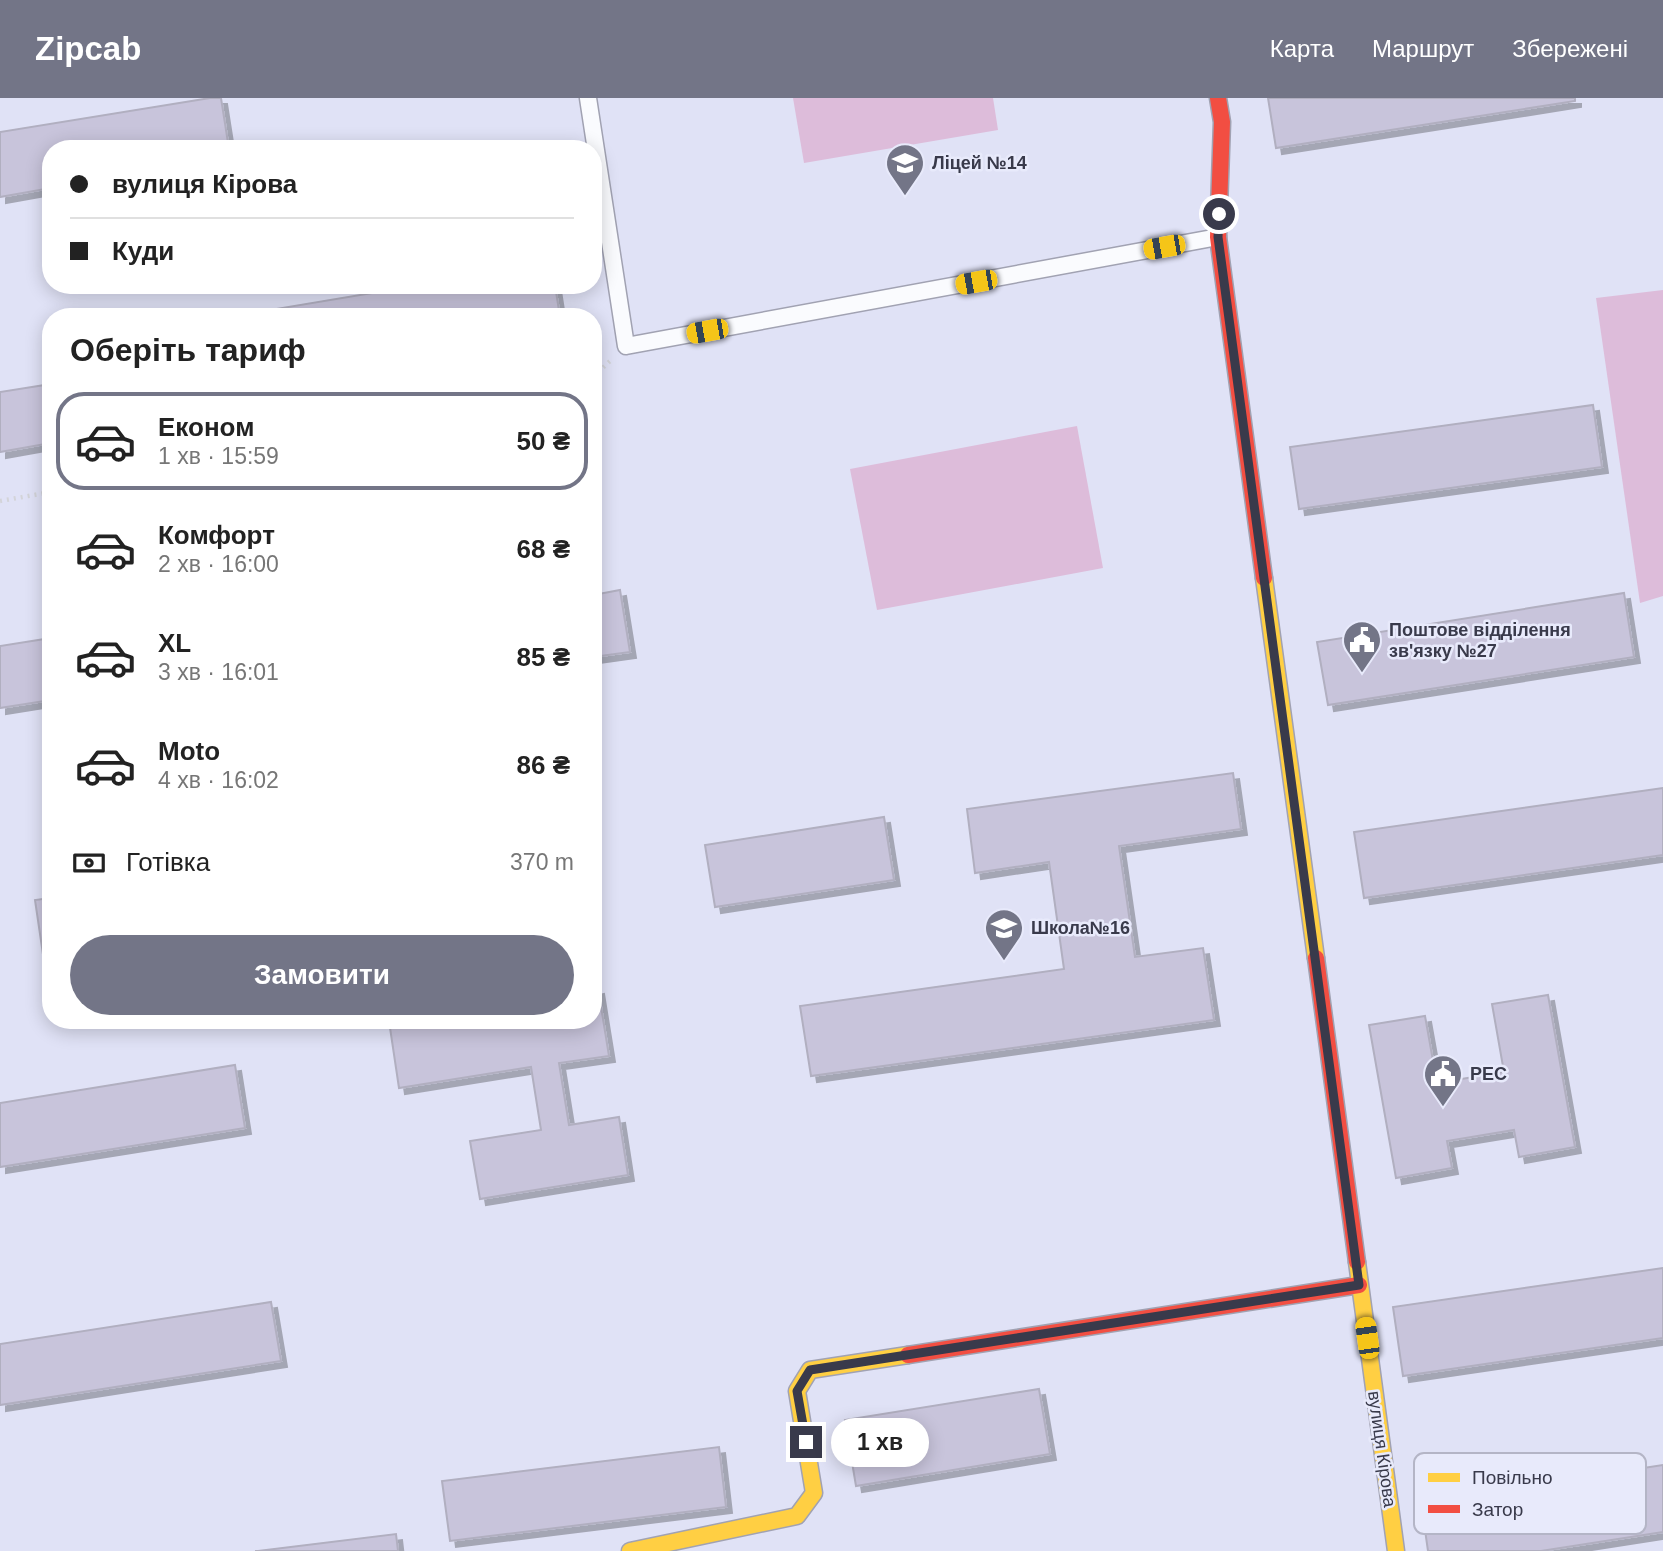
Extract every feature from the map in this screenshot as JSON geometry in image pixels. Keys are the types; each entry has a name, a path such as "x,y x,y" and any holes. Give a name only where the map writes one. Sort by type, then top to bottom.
{"street":[{"name":"вулиця Кірова","path":"1218,98 1222,122 1218,237 1396,1551"},
{"path":"630,1551 797,1516 814,1493 797,1391 810,1370 1359,1285"}],"lane":[{"path":"588,98 594,140"},
{"path":"602,189 626,346 1218,237"}],"path":[{"path":"0,501 42,494"}],"shaded area":[{"path":"793,98 993,98 998,130 804,163"},
{"path":"1663,290 1663,596 1640,603 1596,298"},
{"path":"1077,426 1103,568 877,610 850,469"}],"building":[{"path":"221,98 228,140 42,140 42,190 0,197 0,132"},
{"path":"1268,98 1575,98 1575,101 1276,148"},
{"path":"366,294 556,294 559,308 282,308"},
{"path":"42,385 42,445 0,452 0,392"},
{"path":"1593,405 1602,467 1299,509 1290,447"},
{"path":"620,590 630,652 602,656 602,593"},
{"path":"1624,593 1634,657 1328,705 1317,642"},
{"path":"42,639 42,701 0,708 0,646"},
{"path":"1233,773 1241,829 1119,846 1135,957 1203,948 1214,1020 811,1076 800,1006 1064,969 1049,862 975,873 967,809"},
{"path":"1663,788 1663,855 1364,898 1354,832"},
{"path":"884,817 894,880 715,907 705,845"},
{"path":"42,899 42,947 35,900"},
{"path":"1548,995 1575,1147 1519,1157 1514,1130 1447,1141 1452,1168 1396,1178 1369,1025 1425,1016 1437,1083 1504,1072 1492,1004"},
{"path":"602,1013 609,1056 559,1063 569,1125 619,1117 628,1175 480,1199 470,1141 541,1130 531,1067 399,1088 390,1029 602,1029"},
{"path":"235,1065 245,1128 0,1167 0,1103"},
{"path":"1663,1268 1663,1338 1403,1376 1393,1307"},
{"path":"271,1302 281,1361 0,1405 0,1344"},
{"path":"1039,1389 1050,1454 856,1486 845,1420"},
{"path":"719,1447 726,1507 450,1541 442,1481"},
{"path":"1663,1465 1663,1532 1541,1551 1428,1551 1426,1534 1646,1534 1646,1468"},
{"path":"396,1534 398,1551 258,1551"}],"traffic: slow":[{"path":"1264,578 1316,958"},
{"path":"1357,1262 1396,1551"},
{"path":"630,1551 797,1516 814,1493 797,1391 810,1370 908,1355"}],"traffic: jam":[{"path":"1218,98 1222,122 1218,237 1264,578"},
{"path":"1316,958 1357,1262"},
{"path":"908,1355 1359,1285"}],"place":[{"name":"Ліцей №14","path":"905,197"},
{"name":"Поштове відділення зв'язку №27","path":"1362,674"},
{"name":"Школа№16","path":"1004,962"},
{"name":"РЕС","path":"1443,1108"}],"route":[{"path":"806,1442 797,1391 810,1370 1359,1285 1218,237 1219,214"}]}
